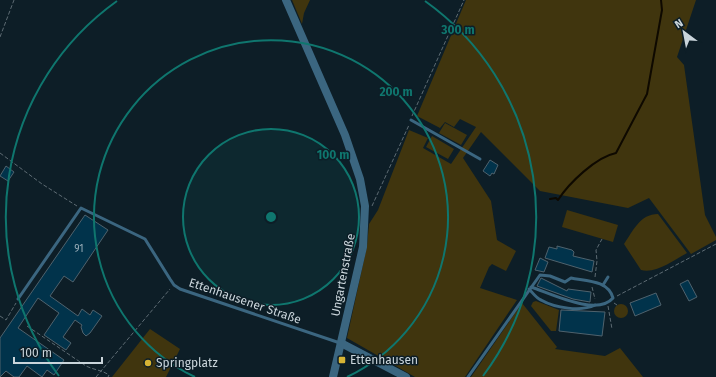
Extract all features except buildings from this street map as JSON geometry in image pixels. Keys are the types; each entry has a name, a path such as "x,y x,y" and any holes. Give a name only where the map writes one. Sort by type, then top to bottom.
{"street":[{"name":"Ungartenstraße","path":"286,0 345,135 360,179 365,206 363,247 333,377"},
{"path":"341,343 406,377"}],"lane":[{"path":"411,120 480,159"},
{"name":"Ettenhausener Straße","path":"81,208 146,239 174,285 180,289 341,343"},
{"path":"18,299 81,208"},
{"path":"468,377 530,288 540,275 550,276 565,282 571,278 594,282 611,290 612,298 607,303 595,304 563,300 530,288"},
{"path":"603,285 608,277"},
{"path":"530,288 541,300 559,306 586,308 595,304"}],"path":[{"path":"0,38 14,0"},
{"path":"372,206 464,0"},
{"path":"0,153 42,184 81,208"},
{"path":"594,282 597,260 596,250 602,239"},
{"path":"612,298 716,244"},
{"path":"589,281 595,295 595,304"},
{"path":"96,377 174,285"},
{"path":"0,317 6,320 18,299"},
{"path":"607,303 612,329"},
{"path":"27,326 86,366 94,370 101,370 109,375 108,377"}],"shaded area":[{"path":"292,0 310,0 304,13 302,24"},
{"path":"466,0 696,0 677,57 684,65 705,215 716,237 716,240 691,254 649,198 628,208 540,191 481,132 463,158 491,201 497,240 516,251 506,271 492,264 489,267 480,288 517,300 465,377 415,377 347,338 367,246 369,224 378,210 409,130 428,138 423,148 451,164 476,127 460,119 454,127 445,122 440,128 417,116"},
{"path":"445,123 467,135 461,145 439,133"},
{"path":"432,136 454,149 448,159 426,147"},
{"path":"567,210 618,225 613,242 562,227"},
{"path":"658,214 687,253 671,263 659,268 647,271 641,270 624,244 642,220 646,217"},
{"path":"536,301 559,310 556,331 551,331 531,306 533,302"},
{"path":"522,303 557,347 555,349 605,356 620,348 643,377 471,377"},
{"path":"618,304 624,304 628,308 628,314 624,318 618,318 614,314 614,308"},
{"name":"Springplatz","path":"150,329 180,349 166,377 112,377"}],"waterway":[{"path":"550,199 556,198 558,200 569,186 592,165 608,155 616,153 647,94 662,10 661,0"}],"place":[{"name":"Ettenhausen","path":"342,360"},
{"name":"Springplatz","path":"148,363"}]}
